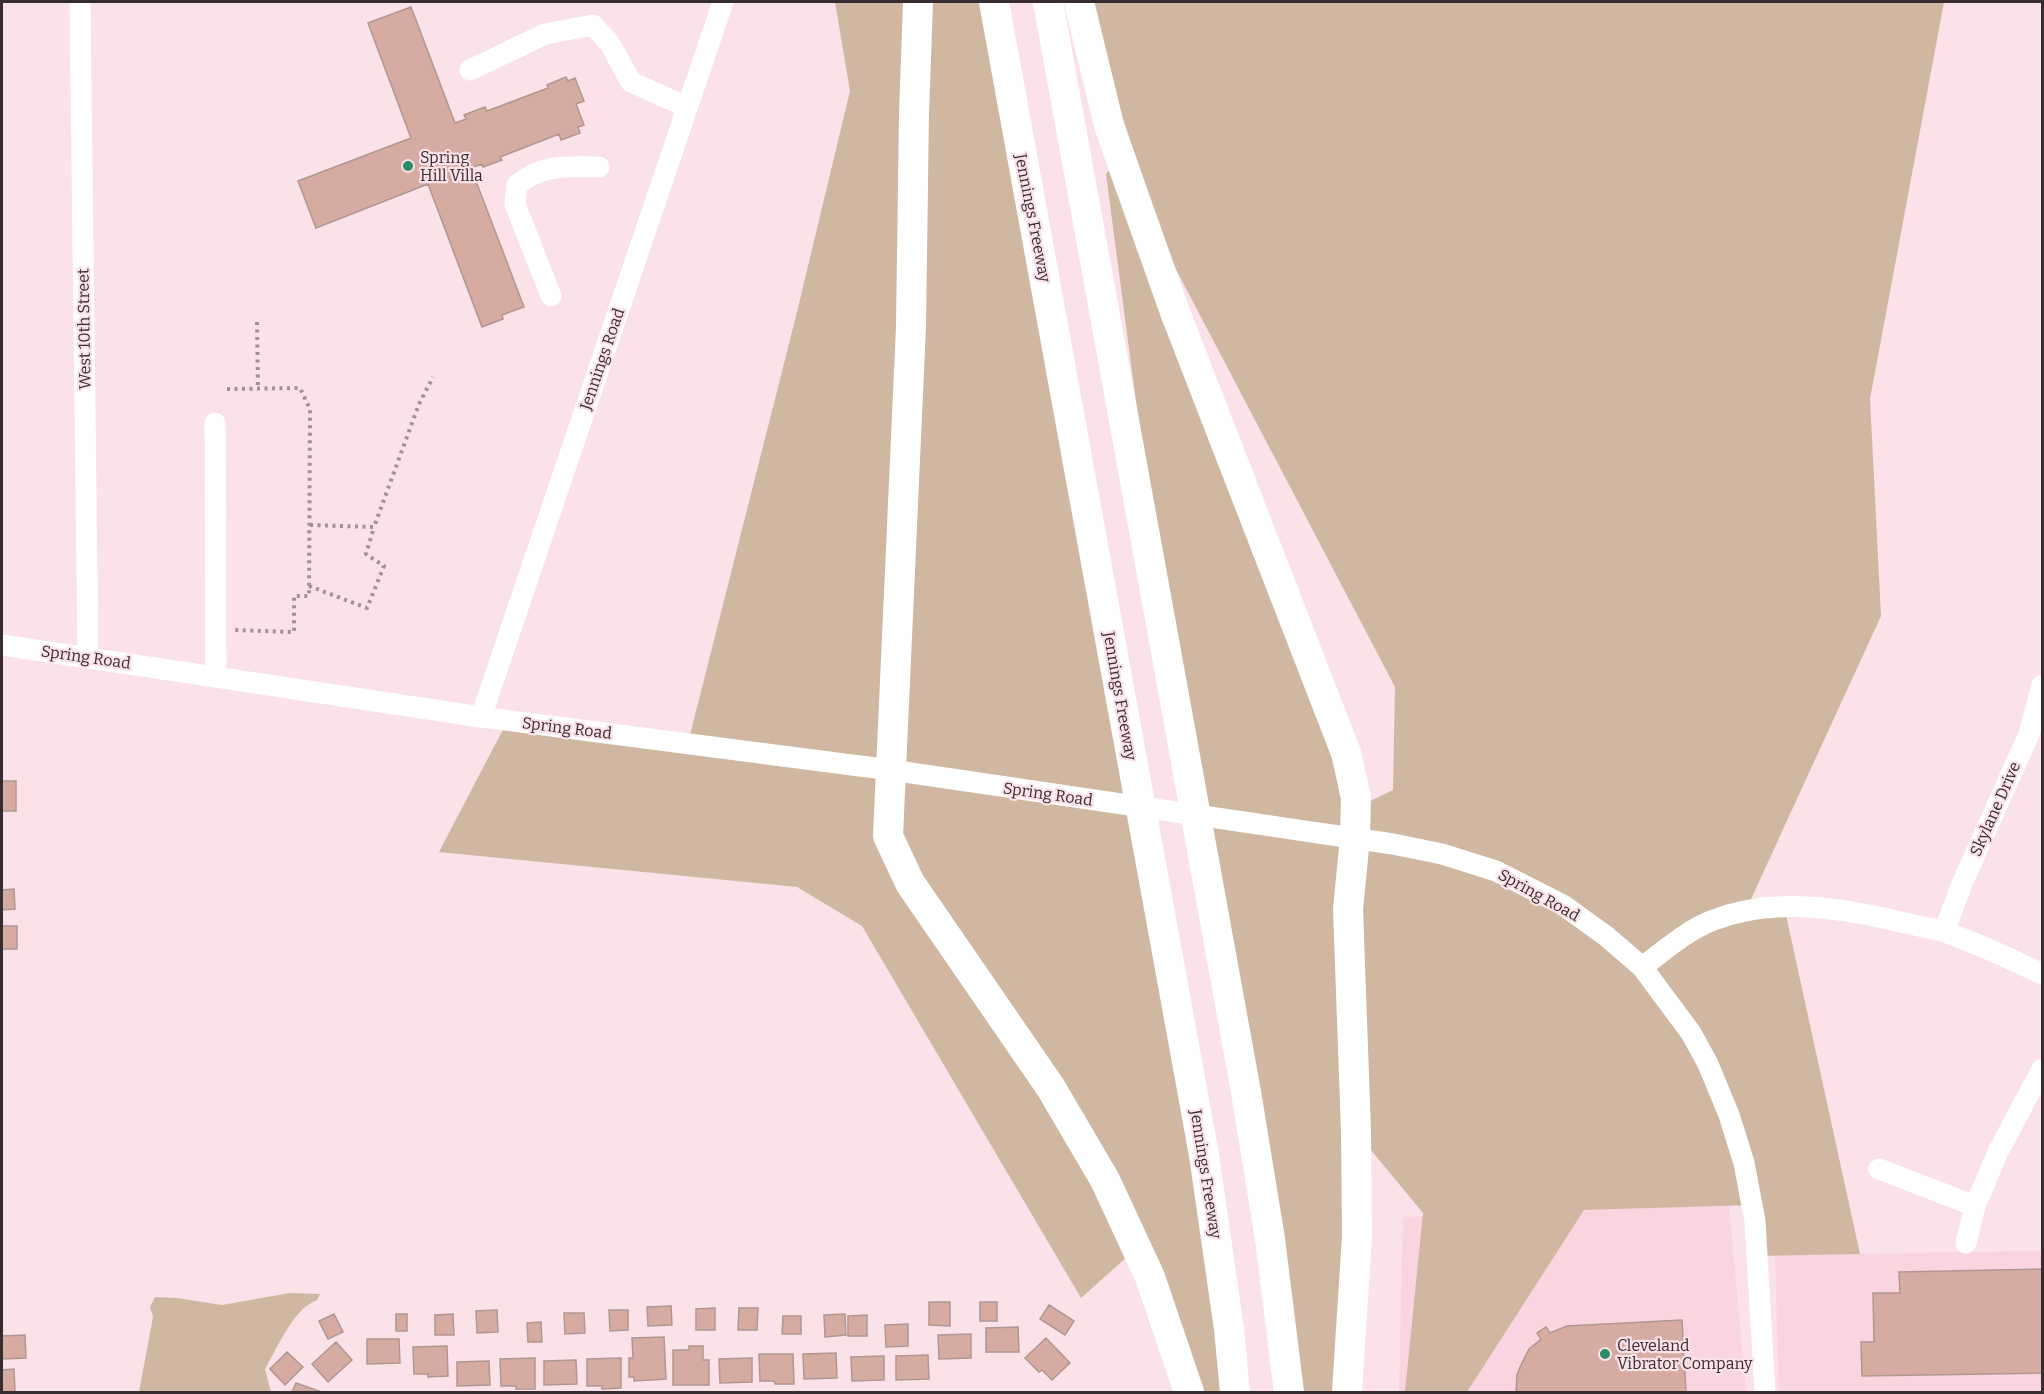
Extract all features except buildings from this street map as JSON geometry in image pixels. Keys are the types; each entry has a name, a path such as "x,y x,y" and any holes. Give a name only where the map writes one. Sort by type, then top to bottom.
{"highway":[{"path":"918,2 911,327 888,836 910,883 1051,1088 1105,1180 1150,1277 1189,1392"},
{"name":"Jennings Freeway","path":"994,2 1202,1144 1229,1329 1235,1392"},
{"path":"1048,2 1246,1092 1270,1239 1288,1392"},
{"path":"1079,2 1109,125 1175,312 1346,753 1356,797 1355,838 1348,909 1356,1131 1357,1236 1347,1392"}],"street":[{"name":"West 10th Street","path":"80,2 88,656"},
{"name":"Jennings Road","path":"481,717 723,2"},
{"path":"470,70 545,34 593,25 610,44 631,82 687,107"},
{"path":"551,296 515,204 517,185 531,174 552,167 599,167"},
{"path":"215,423 216,676"},
{"name":"Spring Road","path":"2,645 88,656 481,717 891,770 1355,838 1442,854 1496,871 1563,905 1606,936 1642,967 1681,1018 1708,1064 1729,1115 1744,1163 1755,1221 1765,1392"},
{"name":"Skylane Drive","path":"1944,932 1961,886 2029,734 2043,685"},
{"path":"1642,967 1680,939 1710,921 1746,911 1775,907 1823,908 1873,915 1944,932 2043,974"},
{"path":"1966,1243 1975,1206 1998,1152 2043,1069"},
{"path":"1879,1169 1975,1206"}],"path":[{"path":"257,322 258,388"},
{"path":"309,586 367,608 384,566 366,554 419,404 433,377"},
{"path":"227,389 300,388 310,409 309,596 294,596 294,632 229,630"},
{"path":"310,525 374,527"}],"shaded area":[{"path":"835,2 994,2 1235,1392 1189,1392 1137,1248 1081,1298 862,926 797,887 439,852 508,720 688,743 797,312 850,91"},
{"path":"1079,2 1944,2 1870,399 1881,616 1746,910 1784,906 1860,1254 1757,1256 1751,1205 1584,1210 1467,1392 1405,1392 1423,1213 1356,1132 1338,1392 1299,1392 1179,728 1106,174 1112,167 1334,753 1340,797 1356,808 1393,790 1395,687 1126,174"},
{"path":"1729,1205 1746,1392 1399,1392 1403,1217"},
{"path":"2042,1251 2042,1392 1779,1392 1775,1255"},
{"path":"290,1293 320,1294 317,1300 308,1305 293,1320 265,1369 271,1392 139,1392 153,1317 150,1307 155,1297 222,1305"}],"place":[{"name":"Spring Hill Villa","path":"408,166"},
{"name":"Cleveland Vibrator Company","path":"1605,1354"}]}
